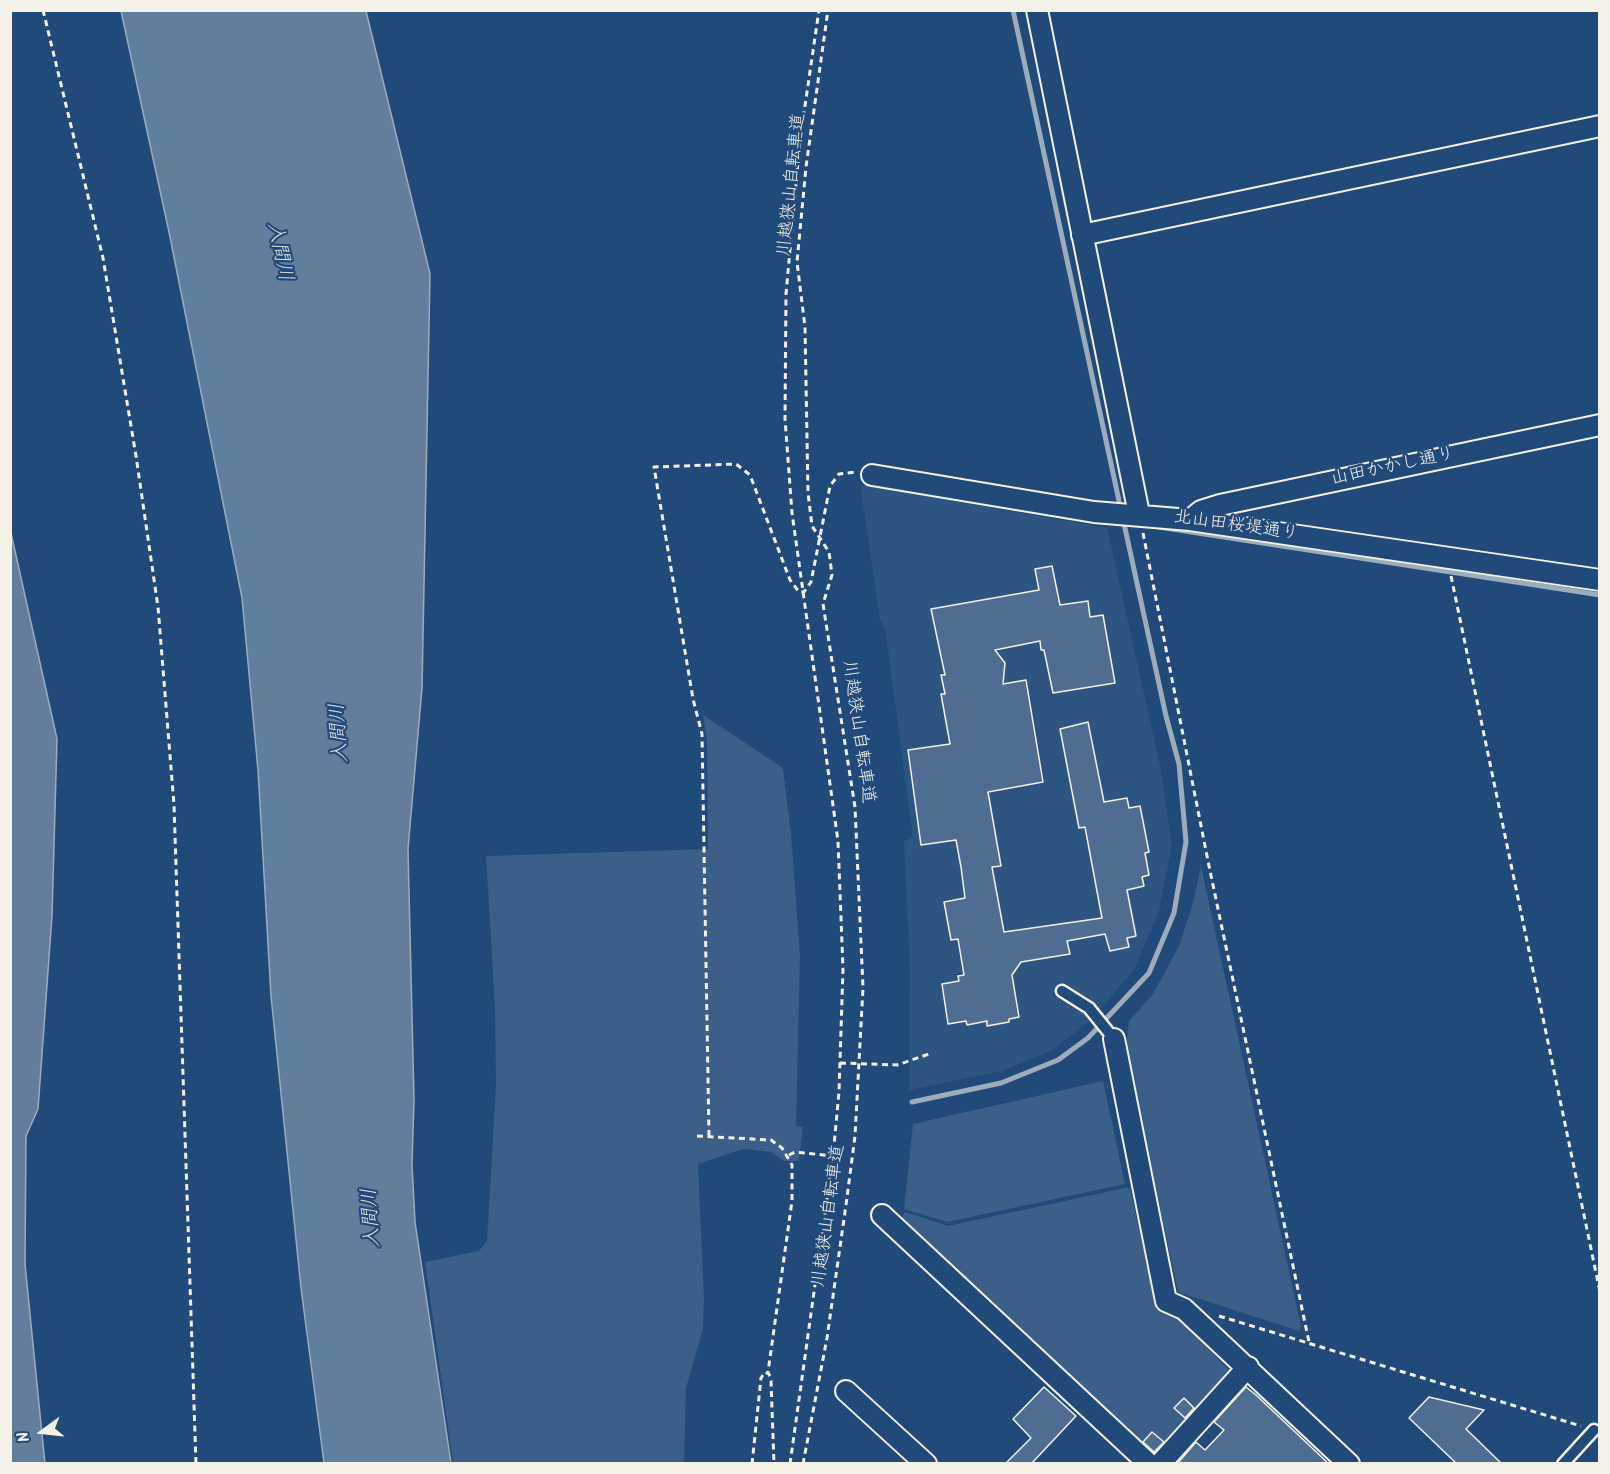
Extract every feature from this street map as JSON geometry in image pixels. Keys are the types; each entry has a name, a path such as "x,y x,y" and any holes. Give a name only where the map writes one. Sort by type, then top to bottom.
{"street":[{"path":"1037,10 1138,514"},
{"path":"1082,235 1599,126"},
{"name":"山田かかし通り","path":"1190,520 1201,511 1220,505 1599,425"},
{"name":"北山田桜堤通り","path":"872,475 1094,512 1190,520 1599,580"},
{"path":"1113,1036 1166,1301 1184,1309 1349,1464"},
{"path":"882,1215 1149,1464"},
{"path":"1160,1464 1248,1367"},
{"path":"846,1391 926,1464"}],"lane":[{"path":"1062,991 1089,1008 1113,1036"},
{"path":"1563,1464 1594,1430"}],"path":[{"path":"43,10 103,258 158,607 172,769 196,1464"},
{"path":"790,1464 833,1156 840,1064 843,969 838,841 787,465 786,294 800,140 819,10"},
{"name":"川越狭山自転車道","path":"803,1464 827,1338 846,1205 860,1064 862,987 859,852 847,752 824,604 832,575 829,552 812,526 807,484 805,327 798,262 806,167 828,10"},
{"path":"709,1136 702,734 693,699 654,466 736,464 750,475 790,580 799,592 804,592"},
{"path":"804,592 811,582 834,479 848,472 872,475"},
{"path":"1138,514 1209,866 1310,1342"},
{"path":"1453,559 1450,578 1599,1292"},
{"path":"840,1064 897,1065 929,1054"},
{"path":"696,1136 771,1140 789,1155 793,1176 792,1201 768,1372 771,1381 774,1464"},
{"path":"789,1155 795,1152 833,1156"},
{"path":"1215,1315 1594,1430"},
{"path":"752,1464 761,1378 768,1372"}],"shaded area":[{"path":"860,484 1107,528 1160,765 1172,845 1159,911 1135,968 1095,1016 1053,1050 1002,1071 909,1090 910,969 904,841 913,838 886,634 880,619"},
{"path":"703,715 783,768 791,833 800,956 796,1126 803,1127 799,1161 784,1161 771,1152 743,1149 698,1164 704,1297 703,1329 686,1388 684,1463 453,1463 425,1262 479,1251 487,1241 496,1085 495,1007 486,856 708,849 707,741"},
{"path":"1201,866 1301,1327 1299,1331 1178,1292 1126,1048 1129,1021 1153,994 1179,946 1193,903"},
{"path":"1103,1081 1125,1184 947,1222 904,1209 913,1124"},
{"path":"1130,1187 1156,1310 1172,1313 1231,1372 1157,1457 1151,1457 900,1222 905,1212 948,1226"}],"water":[{"name":"入間川","path":"121,11 366,11 430,274 422,688 408,849 414,1100 412,1164 415,1222 451,1463 324,1463 301,1288 271,996 258,770 242,598 169,232"},
{"path":"11,533 57,739 52,916 38,1109 26,1136 25,1264 45,1464 10,1463"}],"building":[{"path":"1052,566 1060,605 1088,601 1090,617 1103,615 1115,683 1053,693 1040,641 995,650 1005,663 1003,684 1026,680 1043,782 988,792 1001,866 992,867 1004,932 1102,918 1085,827 1079,828 1060,729 1088,722 1104,802 1127,798 1129,808 1140,806 1149,852 1145,853 1149,875 1142,877 1144,886 1127,890 1136,936 1127,938 1129,947 1110,951 1105,934 1067,941 1070,954 1021,962 1012,975 1019,1017 1009,1019 1009,1022 987,1026 987,1021 967,1025 966,1021 948,1024 942,984 959,981 958,976 964,975 958,939 951,940 944,902 965,898 961,867 956,840 921,845 908,750 950,744 941,694 945,694 941,675 945,675 931,609 1039,590 1035,569"},
{"path":"1044,1387 1076,1416 1031,1464 1005,1464 1031,1438 1013,1419"},
{"path":"1246,1387 1329,1464 1177,1464 1196,1442 1205,1450 1224,1430 1214,1422"},
{"path":"1429,1397 1484,1410 1466,1429 1502,1464 1457,1464 1409,1418"},
{"path":"1184,1398 1194,1408 1185,1418 1174,1408"},
{"path":"1152,1432 1164,1442 1154,1452 1143,1442"}],"waterway":[{"path":"1013,10 1121,510"},
{"path":"912,1102 1001,1083 1058,1060 1088,1038 1149,973 1174,913 1186,842 1179,764 1166,716 1123,519"},
{"path":"1159,527 1600,595"}]}
